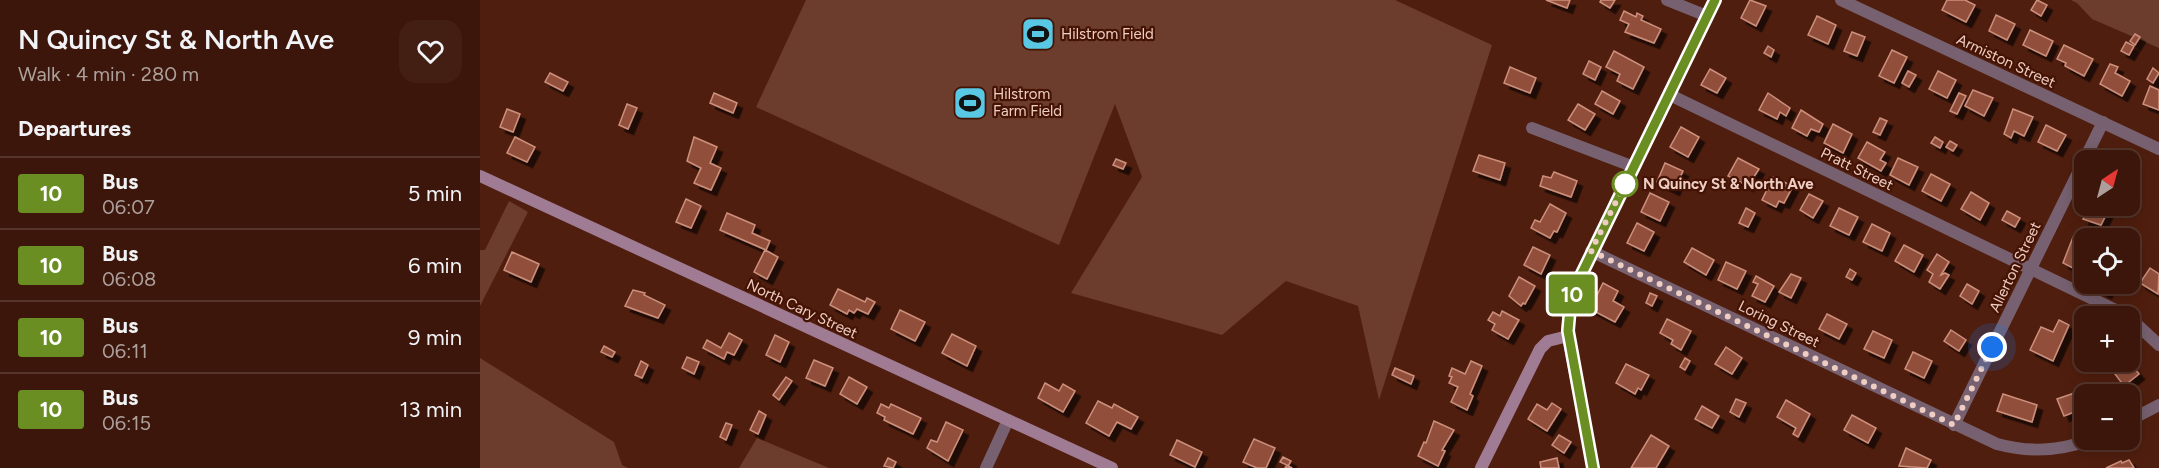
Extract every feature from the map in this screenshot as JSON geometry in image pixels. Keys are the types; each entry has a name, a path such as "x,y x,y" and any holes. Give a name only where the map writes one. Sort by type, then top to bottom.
{"main road":[{"path":"1593,468 1568,336 1571,296 1715,0"},
{"name":"North Cary Street","path":"480,176 1112,468"},
{"path":"1481,468 1540,349 1548,341 1568,336"}],"street":[{"path":"1667,0 1707,16"},
{"name":"Armiston Street","path":"1841,0 2159,149"},
{"name":"Pratt Street","path":"1670,95 2106,306"},
{"name":"Allerton Street","path":"1954,425 2103,122"},
{"path":"1532,128 1634,167"},
{"name":"Loring Street","path":"1591,251 1998,444 2029,450 2061,448 2074,444"},
{"name":"Pratt Street","path":"2140,327 2159,345"},
{"path":"2140,415 2159,405"},
{"path":"986,468 1008,420"}],"shaded area":[{"path":"806,0 1395,0 1492,45 1379,400 1358,306 1286,281 1222,335 1071,293 1142,177 1115,104 1059,245 756,107"},
{"path":"2071,0 2159,0 2159,48 2092,19 2077,3"},
{"path":"509,201 528,212 480,306 480,250 485,250"},
{"path":"480,358 614,442 622,465 628,468 480,468"},
{"path":"757,438 829,468 739,468"}],"building":[{"path":"1546,0 1570,0 1567,8"},
{"path":"1601,0 1615,0 1610,8 1600,2"},
{"path":"1750,0 1766,6 1756,26 1741,18"},
{"path":"1947,0 1965,0 1975,5 1966,22 1942,10"},
{"path":"2037,0 2047,5 2041,16 2031,10"},
{"path":"1624,11 1636,17 1637,13 1643,16 1641,20 1661,29 1654,43 1625,32 1629,24 1620,20"},
{"path":"1996,15 2015,24 2007,40 1989,31"},
{"path":"1817,16 1836,25 1828,44 1808,35"},
{"path":"2030,30 2053,41 2046,56 2023,45"},
{"path":"1852,32 1865,37 1857,56 1844,51"},
{"path":"2135,34 2140,37 2135,45 2130,41"},
{"path":"2126,42 2134,46 2129,55 2121,51"},
{"path":"2064,45 2093,59 2084,76 2057,59"},
{"path":"1768,46 1774,50 1771,57 1764,53"},
{"path":"1892,50 1907,57 1894,83 1879,76"},
{"path":"1614,51 1644,67 1633,89 1617,81 1620,74 1606,67"},
{"path":"1589,61 1601,67 1595,80 1583,74"},
{"path":"2110,64 2118,67 2115,73 2130,81 2122,96 2100,84"},
{"path":"1510,67 1536,78 1530,93 1504,83"},
{"path":"2153,68 2159,73 2153,83 2147,79"},
{"path":"1710,69 1726,78 1717,93 1701,85"},
{"path":"1908,71 1916,75 1909,87 1902,83"},
{"path":"1938,71 1956,80 1947,98 1929,89"},
{"path":"550,73 568,82 563,91 545,82"},
{"path":"2150,86 2159,90 2159,110 2143,104"},
{"path":"1973,90 1993,98 1984,116 1965,106"},
{"path":"1602,91 1620,101 1613,114 1595,104"},
{"path":"714,93 737,103 733,113 710,103"},
{"path":"1768,93 1790,108 1786,116 1780,112 1777,119 1759,110"},
{"path":"1959,93 1966,96 1957,114 1950,111"},
{"path":"627,104 637,108 628,129 619,125"},
{"path":"1578,104 1595,114 1585,130 1568,120"},
{"path":"507,109 520,114 513,132 500,127"},
{"path":"2013,109 2033,117 2024,136 2014,131 2011,138 2004,134"},
{"path":"1801,110 1823,124 1819,132 1811,129 1807,136 1792,128"},
{"path":"1880,118 1887,121 1880,135 1873,132"},
{"path":"1833,124 1852,134 1843,153 1824,143"},
{"path":"2046,125 2066,135 2057,151 2038,142"},
{"path":"1681,127 1699,137 1688,157 1670,147"},
{"path":"515,137 535,147 527,162 507,153"},
{"path":"694,137 717,147 710,163 721,168 711,190 694,183 701,168 687,161"},
{"path":"1935,137 1943,142 1940,148 1931,143"},
{"path":"1950,141 1957,145 1953,151 1946,147"},
{"path":"1867,142 1885,152 1880,160 1886,163 1881,171 1858,158"},
{"path":"1479,155 1505,163 1500,180 1473,171"},
{"path":"1738,158 1759,169 1748,186 1728,176"},
{"path":"1898,158 1918,167 1909,185 1890,175"},
{"path":"1116,159 1126,163 1123,169 1113,165"},
{"path":"1665,163 1683,171 1674,190 1657,182"},
{"path":"1554,172 1577,181 1571,197 1540,186 1543,176 1551,178"},
{"path":"1931,174 1950,184 1941,201 1922,191"},
{"path":"1773,177 1793,186 1784,203 1779,201 1776,207 1762,200"},
{"path":"1971,192 1989,203 1980,220 1961,209"},
{"path":"1650,193 1669,202 1660,221 1641,212"},
{"path":"1809,194 1823,201 1813,218 1800,210"},
{"path":"686,199 701,206 691,228 676,222"},
{"path":"1550,204 1566,213 1557,232 1554,231 1550,238 1531,228 1535,220 1540,222"},
{"path":"1746,208 1755,213 1748,227 1739,223"},
{"path":"1839,208 1858,217 1849,235 1830,226"},
{"path":"2007,211 2020,218 2015,227 2002,220"},
{"path":"727,213 755,225 752,233 770,241 766,250 720,230"},
{"path":"2085,216 2106,216 2101,225 2083,219"},
{"path":"1637,223 1654,232 1644,251 1627,243"},
{"path":"1872,224 1890,233 1882,251 1863,242"},
{"path":"2073,237 2073,268 2063,263"},
{"path":"1904,245 1923,255 1914,272 1895,261"},
{"path":"1533,247 1550,255 1541,274 1524,265"},
{"path":"1692,248 1714,260 1706,275 1684,262"},
{"path":"765,250 778,257 767,279 754,272"},
{"path":"512,252 539,264 531,282 504,270"},
{"path":"1937,254 1949,262 1941,275 1945,273 1949,275 1940,289 1929,282 1933,274 1927,270"},
{"path":"1726,262 1746,271 1737,289 1718,280"},
{"path":"2150,268 2159,274 2158,294 2140,283"},
{"path":"1850,269 1856,273 1852,280 1846,277"},
{"path":"1791,274 1801,278 1791,298 1779,292"},
{"path":"1756,276 1774,286 1765,302 1752,296 1758,284 1753,282"},
{"path":"1519,277 1535,286 1525,304 1521,306 1509,296"},
{"path":"1603,283 1618,291 1613,301 1624,307 1615,322 1590,309"},
{"path":"1967,284 1979,291 1972,304 1960,296"},
{"path":"838,289 865,302 867,298 875,302 868,314 857,309 854,313 849,310 847,314 830,305"},
{"path":"633,290 645,293 644,295 665,305 658,318 625,306"},
{"path":"1650,293 1657,296 1652,306 1646,303"},
{"path":"900,310 925,322 915,341 891,329"},
{"path":"1502,311 1519,320 1508,339 1492,330 1495,324 1488,320 1493,312 1500,316"},
{"path":"1827,314 1847,324 1839,339 1819,329"},
{"path":"1667,319 1691,331 1681,350 1671,344 1673,340 1660,333"},
{"path":"2059,320 2069,325 2053,361 2030,350 2041,327 2053,332"},
{"path":"1951,330 1966,340 1959,351 1944,341"},
{"path":"1873,331 1892,340 1884,358 1864,349"},
{"path":"729,333 742,340 734,355 727,352 724,359 703,348 707,340 721,348"},
{"path":"952,334 976,346 967,366 942,353"},
{"path":"775,335 789,342 780,362 766,355"},
{"path":"604,346 615,352 612,357 601,352"},
{"path":"1726,347 1742,358 1732,374 1715,364"},
{"path":"1913,352 1932,361 1924,378 1905,369"},
{"path":"687,357 699,362 694,374 682,368"},
{"path":"1685,358 1690,361 1685,370 1680,367"},
{"path":"814,360 833,368 825,386 806,378"},
{"path":"641,361 648,365 642,378 635,375"},
{"path":"1471,361 1482,366 1470,394 1473,396 1467,410 1451,402 1458,387 1449,383 1452,377 1449,376 1452,368 1465,374"},
{"path":"1626,364 1649,375 1641,390 1638,388 1635,394 1616,383"},
{"path":"1395,368 1414,376 1411,384 1392,375"},
{"path":"2114,372 2137,372 2139,374 2126,384 2122,384"},
{"path":"786,377 792,381 779,400 773,395"},
{"path":"849,377 867,387 857,404 840,394"},
{"path":"1045,383 1059,391 1063,384 1075,391 1063,412 1038,398"},
{"path":"2074,393 2074,412 2064,416 2057,399"},
{"path":"2003,394 2037,405 2032,422 1997,411"},
{"path":"1736,399 1746,403 1739,417 1730,412"},
{"path":"1786,400 1810,414 1798,437 1793,434 1796,428 1777,417"},
{"path":"1098,401 1112,408 1114,404 1138,417 1131,429 1117,422 1109,436 1086,423"},
{"path":"1552,403 1561,409 1547,431 1528,419 1537,404 1547,410"},
{"path":"881,404 889,408 891,404 921,418 913,434 884,420 885,417 877,413"},
{"path":"1702,406 1719,416 1712,428 1695,419"},
{"path":"759,411 766,415 758,434 750,430"},
{"path":"1852,415 1876,428 1868,443 1844,430"},
{"path":"1434,421 1454,430 1442,450 1445,451 1438,466 1418,456 1424,442 1426,443"},
{"path":"946,422 963,430 948,461 927,448 931,440 937,442"},
{"path":"726,423 732,425 726,440 720,437"},
{"path":"1559,435 1571,442 1564,453 1552,445"},
{"path":"1651,435 1669,446 1656,468 1631,468"},
{"path":"1254,439 1275,448 1266,468 1257,468 1243,462"},
{"path":"1177,440 1202,452 1195,467 1170,455"},
{"path":"1906,448 1931,460 1927,468 1899,466"},
{"path":"1283,457 1291,461 1288,466 1292,468 1285,468 1287,465 1280,462"},
{"path":"888,458 896,462 893,468 884,466"},
{"path":"1557,458 1559,468 1541,468 1540,462"},
{"path":"2129,460 2134,468 2106,468 2121,461 2122,463"}],"bus line":[{"name":"10","path":"1593,468 1568,331 1571,296 1715,0"}],"place":[{"name":"Hilstrom Field","path":"1038,34"},
{"name":"Hilstrom Farm Field","path":"970,103"},
{"name":"N Quincy St & North Ave","path":"1625,184"}],"route":[{"path":"1625,184 1591,251 1954,425 1992,347"}]}
